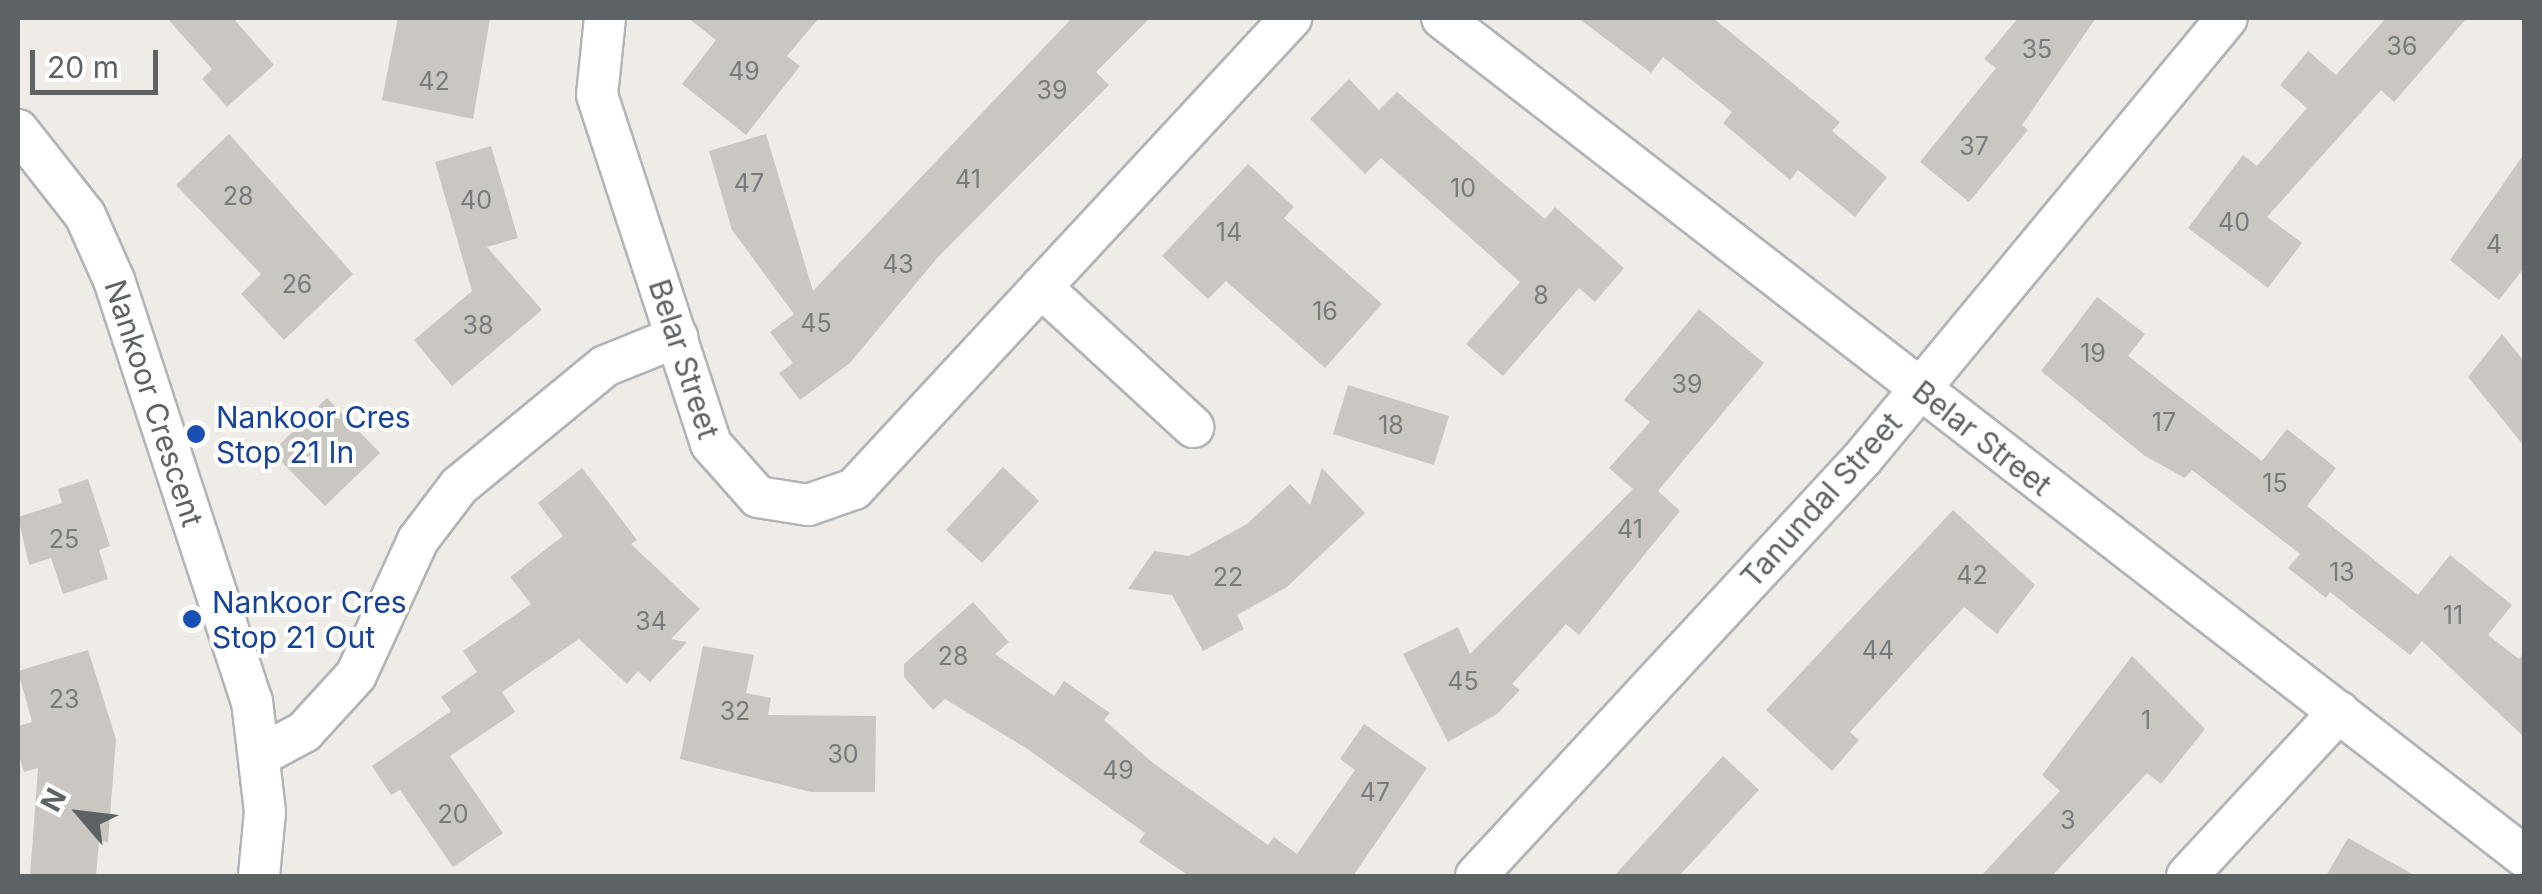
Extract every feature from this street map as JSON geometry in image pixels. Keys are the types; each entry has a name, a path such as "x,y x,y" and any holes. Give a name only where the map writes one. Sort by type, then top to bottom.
{"street":[{"name":"Belar Street","path":"605,18 597,95 723,467 758,497 808,505 854,489 1291,18"},
{"name":"Belar Street","path":"1442,18 2524,856"},
{"name":"Tanundal Street","path":"1476,876 1919,390 2227,18"},
{"name":"Nankoor Crescent","path":"18,130 85,216 114,280 262,756 260,876"},
{"path":"1041,288 1193,427"},
{"path":"262,756 304,732 356,676 418,540 459,486 605,366 676,337"},
{"path":"2188,876 2339,712"}],"building":[{"path":"167,18 233,18 274,65 227,107 202,79 212,69"},
{"path":"398,18 490,18 473,119 382,100"},
{"path":"688,18 819,18 787,56 800,66 746,135 682,84 716,40"},
{"path":"1072,18 1150,18 1096,72 1109,85 938,257 850,363 800,400 779,373 793,363 770,332 794,314 732,230 709,151 766,134 813,291"},
{"path":"1578,18 1713,18 1840,122 1832,131 1887,177 1855,217 1798,170 1790,180 1723,123 1732,112 1663,57 1651,73"},
{"path":"2018,18 2096,18 2022,125 2028,130 1969,202 1920,162 1996,68 1984,59"},
{"path":"2386,18 2467,18 2394,102 2381,90 2267,217 2302,243 2268,288 2188,228 2243,155 2257,166 2307,108 2280,85 2308,51 2336,75"},
{"path":"1349,79 1379,110 1397,92 1545,219 1555,207 1624,268 1595,302 1579,288 1503,376 1466,344 1520,282 1381,158 1365,174 1310,119"},
{"path":"229,134 353,274 284,340 241,294 261,274 176,185"},
{"path":"491,146 518,238 487,247 542,310 452,386 414,340 472,291 435,162"},
{"path":"2524,154 2524,268 2499,300 2450,260"},
{"path":"1248,164 1294,207 1284,218 1382,304 1325,368 1226,281 1208,299 1162,256"},
{"path":"2097,297 2145,334 2128,356 2262,461 2287,429 2336,468 2307,506 2418,595 2450,555 2512,605 2488,635 2519,659 2524,652 2524,737 2422,641 2410,655 2330,592 2326,598 2288,568 2300,554 2192,470 2185,478 2145,456 2041,371"},
{"path":"1699,309 1764,363 1658,491 1680,511 1579,635 1566,624 1512,684 1520,690 1497,714 1448,742 1403,654 1458,627 1470,654 1633,489 1609,468 1650,422 1624,400"},
{"path":"2502,334 2524,361 2524,446 2468,377"},
{"path":"1348,385 1449,416 1434,465 1333,434"},
{"path":"327,398 380,453 325,506 272,452"},
{"path":"1003,467 1039,501 982,563 946,530"},
{"path":"582,468 637,540 631,544 700,609 671,639 687,642 650,682 638,671 627,684 579,639 502,692 515,712 450,756 503,833 453,867 400,790 391,795 372,766 451,711 441,697 477,672 463,651 531,604 510,577 563,536 538,503"},
{"path":"1322,468 1365,513 1287,587 1237,615 1244,629 1203,651 1172,595 1128,589 1154,551 1189,556 1247,524 1290,484 1310,505"},
{"path":"88,479 110,546 99,550 108,579 63,594 51,558 29,565 18,517 62,503 58,489"},
{"path":"1953,510 2035,585 1997,634 1964,607 1850,732 1859,740 1832,771 1766,710"},
{"path":"973,602 1009,642 995,654 1054,696 1064,681 1110,713 1104,720 1153,763 1268,845 1274,837 1297,854 1355,770 1340,759 1364,724 1427,768 1353,876 1189,876 1139,842 1145,833 1026,748 945,699 933,710 904,677 904,664"},
{"path":"703,646 754,655 746,693 771,698 768,715 876,716 875,792 811,792 680,759"},
{"path":"88,650 116,739 108,842 99,841 96,876 30,876 38,768 24,772 18,752 18,726 32,722 18,671"},
{"path":"2132,656 2205,729 2161,784 2147,773 2052,876 1981,876 2060,791 2042,775"},
{"path":"1723,756 1759,790 1679,876 1614,876"},
{"path":"2348,838 2416,876 2326,876"}],"place":[{"name":"Nankoor Cres Stop 21 In","path":"196,434"},
{"name":"Nankoor Cres Stop 21 Out","path":"192,619"}]}
